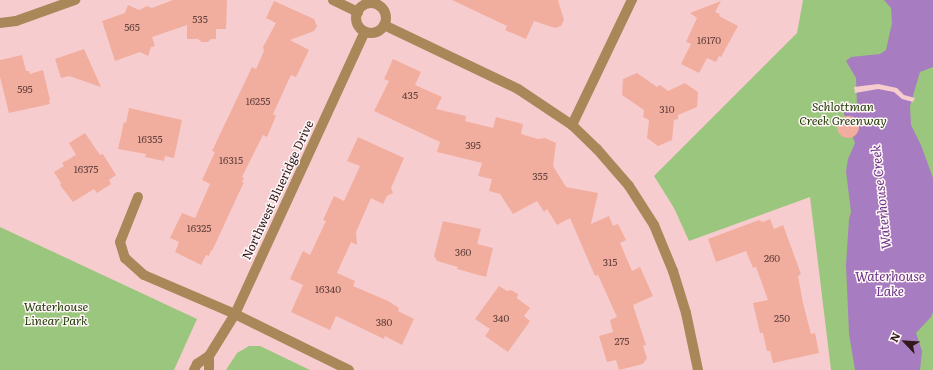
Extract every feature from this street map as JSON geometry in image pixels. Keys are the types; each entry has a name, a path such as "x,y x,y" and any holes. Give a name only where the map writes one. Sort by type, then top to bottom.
{"street":[{"path":"0,23 16,21 75,0"},
{"path":"333,0 358,12"},
{"path":"572,125 632,0"},
{"path":"378,2 384,12 384,25 376,32 365,32 358,24 358,12 366,5 378,2"},
{"path":"384,25 518,89 572,125 597,149 629,186 654,225 673,271 686,313 698,370"},
{"name":"Northwest Blueridge Drive","path":"194,370 197,364 209,356 235,314 365,32"},
{"path":"138,197 120,242 125,258 144,275 235,314 349,370"},
{"path":"209,356 209,370"}],"green space":[{"name":"Schlottman Creek Greenway","path":"803,0 933,0 933,370 831,370 810,197 689,241 674,208 654,176 797,33"},
{"name":"Waterhouse Linear Park","path":"0,227 197,319 174,370 0,370"},
{"path":"249,346 260,346 310,370 226,370 237,353"}],"water":[{"name":"Waterhouse Lake","path":"884,0 933,0 933,67 920,72 910,106 911,125 921,145 933,178 933,312 931,317 916,333 922,351 920,370 855,370 849,334 846,265 849,219 851,212 846,171 848,159 855,143 843,111 857,105 856,78 846,61 851,57 880,54 886,50 892,23 891,8"}],"pier":[{"path":"878,84 897,88 904,95 915,98 913,102 902,99 894,92 878,89 855,93 854,87"}],"building":[{"path":"173,0 227,0 226,29 216,29 216,39 211,39 208,42 202,42 198,39 187,39 187,25 152,37 155,46 151,47 148,56 140,52 115,61 102,21 125,13 128,5 139,10 147,6 152,8"},
{"path":"452,0 558,0 564,20 561,26 555,28 534,21 526,39 505,30 507,26"},
{"path":"274,1 314,19 317,26 314,31 290,40 309,50 296,77 291,75 273,114 276,116 267,137 263,135 242,177 244,178 242,182 244,182 212,251 211,250 209,256 206,255 201,265 175,252 179,242 170,238 182,213 195,218 210,184 202,180 215,152 212,151 252,67 256,69 264,51 263,47 276,23 266,18"},
{"path":"721,1 715,12 720,14 719,16 738,26 721,57 719,56 716,62 707,58 699,73 681,64 691,44 686,42 697,18 690,13"},
{"path":"84,49 101,87 69,76 61,78 55,59"},
{"path":"22,55 26,71 29,71 30,74 43,70 50,104 9,113 0,77 0,60"},
{"path":"393,59 421,72 415,85 442,97 436,109 466,116 465,121 493,128 496,117 523,124 521,134 538,139 545,138 556,143 553,166 566,187 598,193 591,224 609,216 613,226 618,224 626,240 620,243 632,271 640,267 653,296 633,305 646,345 643,346 647,358 643,364 619,370 616,360 607,362 599,336 613,332 610,320 617,317 598,275 595,276 570,218 557,225 547,209 544,212 537,201 513,214 500,194 489,191 492,179 478,176 482,163 437,152 440,142 374,111 389,81 384,79"},
{"path":"637,73 657,87 660,85 668,91 685,83 698,92 697,107 678,115 678,119 674,120 672,140 658,146 647,138 649,120 643,117 644,110 622,95 623,79"},
{"path":"129,108 182,120 174,158 165,156 164,161 145,157 146,154 118,149 124,122 126,123"},
{"path":"848,116 856,119 859,127 856,135 848,138 840,135 837,127 840,119"},
{"path":"85,133 100,155 103,154 116,175 109,180 111,184 97,193 94,189 73,202 60,185 61,183 54,172 64,166 62,163 76,155 69,143"},
{"path":"358,137 404,158 391,188 393,193 387,196 383,204 371,198 356,232 357,245 351,242 337,273 355,281 353,286 388,301 399,308 398,311 414,319 402,345 385,336 384,339 336,316 330,330 291,312 303,285 290,279 303,251 310,255 326,221 323,220 334,196 344,201 360,166 347,161"},
{"path":"770,219 774,229 783,225 801,274 798,276 803,303 811,334 815,333 819,353 773,363 770,351 767,351 763,333 760,333 753,303 768,300 756,267 753,268 746,251 716,262 708,239 759,220 763,222"},
{"path":"443,221 481,229 477,244 493,248 486,277 457,269 458,267 437,261 434,256"},
{"path":"499,286 507,291 511,290 518,294 517,298 530,308 524,316 530,321 508,352 485,336 490,329 475,319"}],"water label":[{"name":"Waterhouse Creek","path":"881,197"}]}
